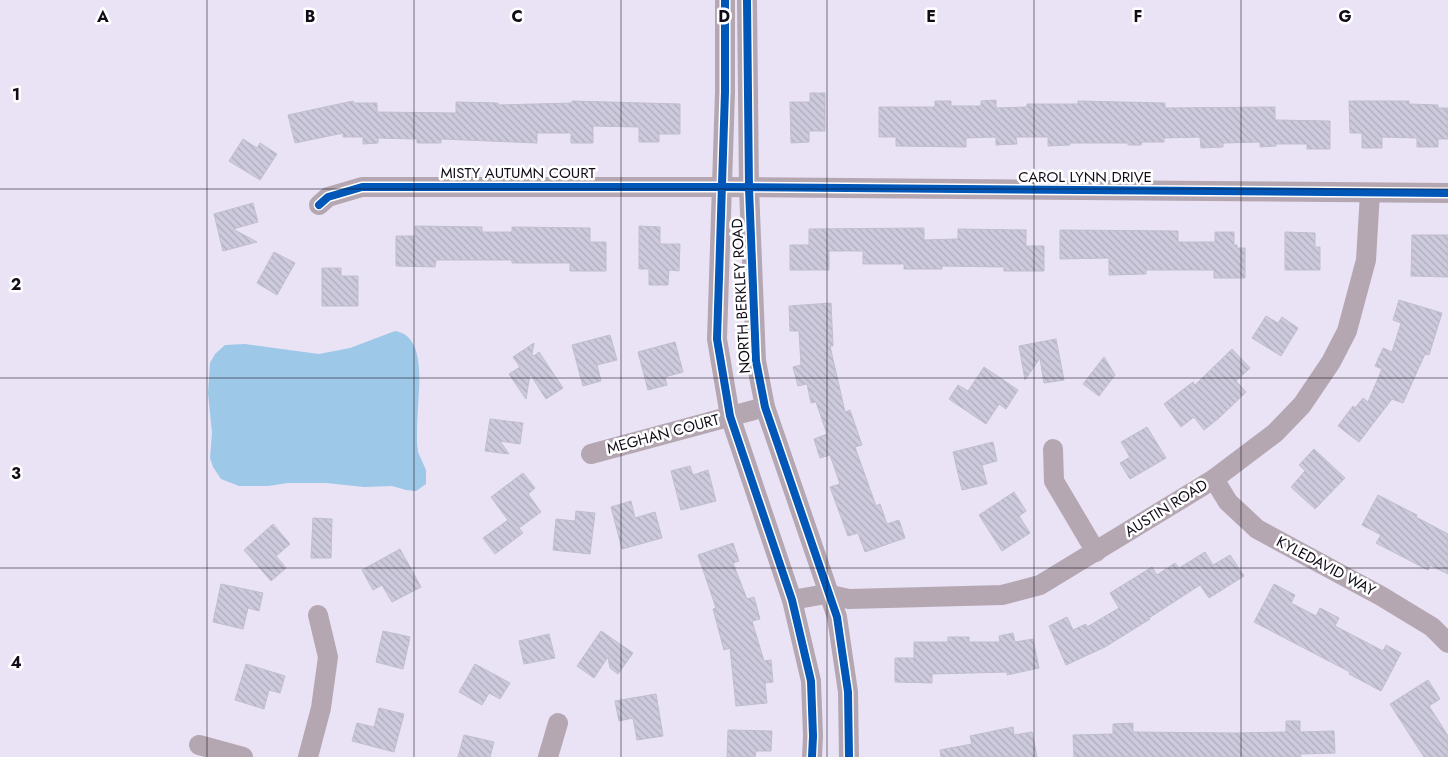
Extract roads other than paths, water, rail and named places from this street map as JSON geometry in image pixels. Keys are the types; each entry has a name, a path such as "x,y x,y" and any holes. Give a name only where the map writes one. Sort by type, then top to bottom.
{"street":[{"name":"NORTH BERKLEY ROAD","path":"725,0 725,92 717,339 730,416 792,600 811,681 812,757"},
{"name":"NORTH BERKLEY ROAD","path":"747,0 749,188 756,361 765,407 837,617 848,692 849,757"},
{"name":"MISTY AUTUMN COURT","path":"319,204 328,197 362,187 722,187"},
{"name":"CAROL LYNN DRIVE","path":"722,187 1448,193"},
{"name":"AUSTIN ROAD","path":"792,600 830,595 849,599 1002,595 1040,585 1214,479 1276,433 1302,405 1331,362 1347,331 1366,260 1370,192"},
{"name":"MEGHAN COURT","path":"591,454 765,407"},
{"path":"1053,449 1054,481 1096,552"},
{"name":"KYLEDAVID WAY","path":"1214,479 1228,502 1257,529 1381,596 1432,627 1448,643"},
{"path":"308,757 321,708 328,657 318,615"},
{"path":"548,757 558,723"},
{"path":"199,745 243,757"}],"water":[{"path":"395,331 405,335 412,342 416,351 419,375 417,443 418,452 426,470 426,484 416,491 392,486 364,487 326,483 239,486 221,479 213,467 210,458 212,433 208,393 210,363 215,354 225,345 245,344 319,354 350,348"}]}
